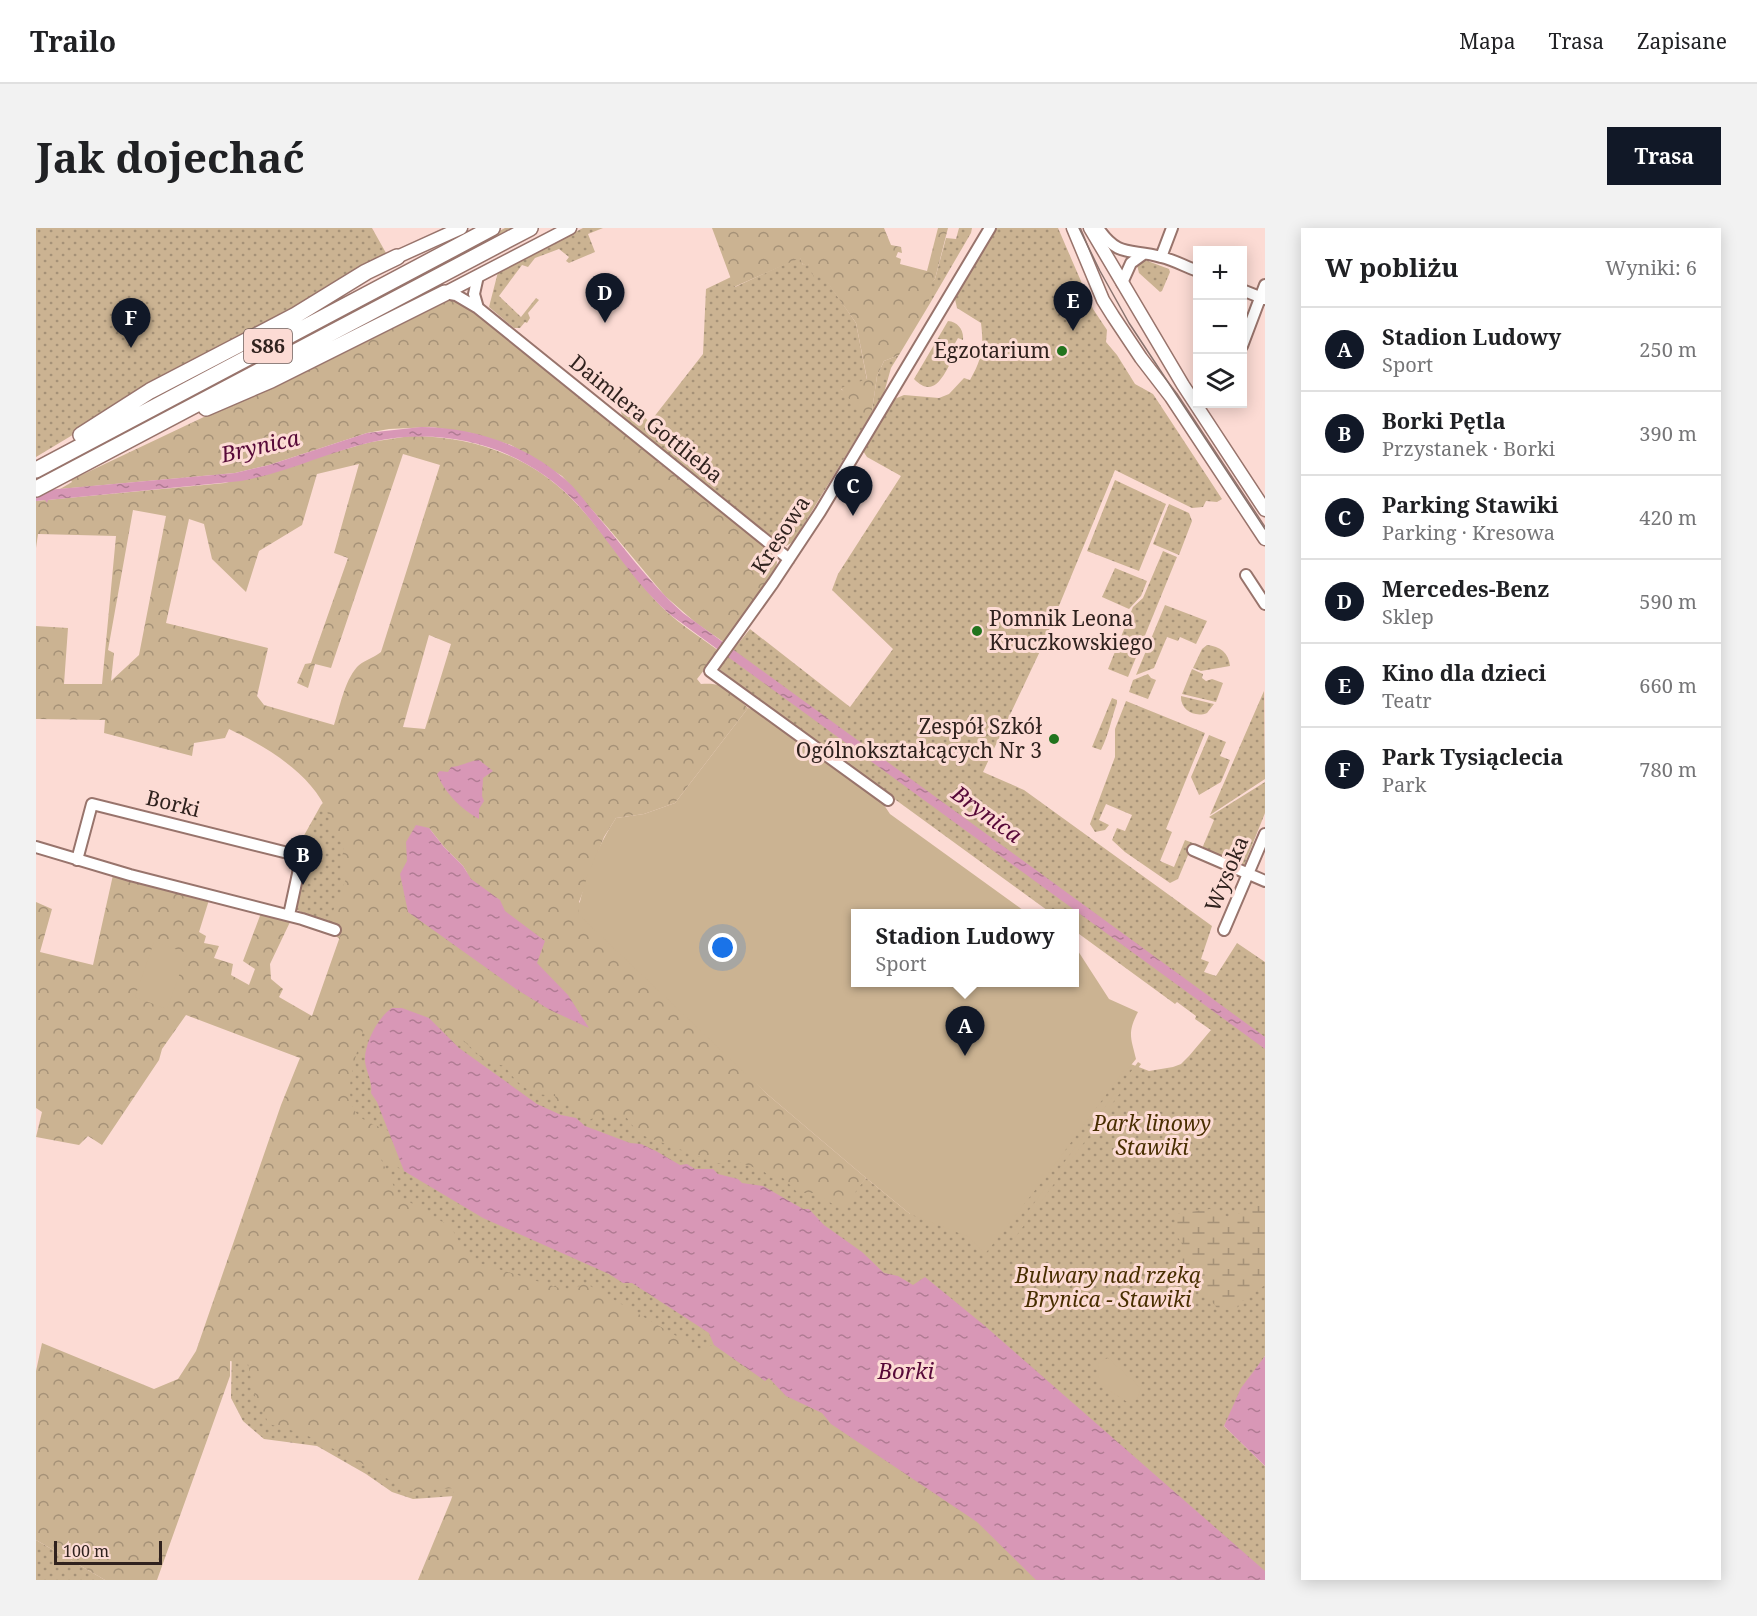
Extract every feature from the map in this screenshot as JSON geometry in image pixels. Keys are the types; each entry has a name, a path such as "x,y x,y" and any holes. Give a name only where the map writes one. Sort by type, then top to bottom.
{"highway":[{"name":"S86","path":"40,467 492,228"},
{"name":"S86","path":"36,489 530,228"},
{"path":"40,467 66,444 150,391 276,326 366,272 397,257"},
{"path":"150,429 226,401 359,337 445,292"}],"main road":[{"path":"397,257 461,228"},
{"path":"445,292 570,228"},
{"path":"1073,228 1103,300 1141,358 1171,397 1265,539"},
{"path":"1090,228 1183,385 1265,510"}],"street":[{"name":"Kresowa","path":"888,800 710,671 820,512 990,228"},
{"path":"1098,228 1117,248 1142,255 1161,257 1193,269"},
{"path":"1161,257 1172,228"},
{"path":"1122,283 1131,263 1142,255"},
{"path":"478,276 474,294 478,308"},
{"path":"1247,335 1263,298 1265,285"},
{"name":"Daimlera Gottlieba","path":"445,292 462,298 478,308 789,559"},
{"path":"1247,292 1263,298"},
{"path":"1246,575 1265,604"},
{"name":"Borki","path":"77,860 92,804 292,854 299,860"},
{"name":"Wysoka","path":"1224,930 1265,834"},
{"path":"36,847 77,860 289,915 335,930"},
{"path":"289,915 299,860 309,848"},
{"path":"1193,850 1265,881"}],"green space":[{"path":"36,228 372,228 386,253 358,272 154,386 36,457"},
{"path":"505,228 517,228 175,409 173,404"},
{"path":"583,228 603,228 588,234 595,252 569,263 566,261 569,257 559,249 535,258 528,267 522,265 499,296 521,317 536,298 539,300 528,313 530,318 527,323 525,322 520,328 514,328 489,307 498,272"},
{"path":"712,228 884,228 891,245 901,247 902,253 898,252 896,257 901,259 900,264 927,271 938,228 948,228 935,279 929,285 929,305 899,355 884,361 877,376 872,411 865,415 858,411 841,388 867,379 856,323 827,282 821,277 814,277 808,264 803,265 800,258 734,287"},
{"path":"959,228 972,228 929,305 929,284 935,279 946,238 956,239"},
{"path":"995,228 1058,228 1093,309 1107,330 1106,342 1135,384 1153,394 1222,499 1217,502 1206,501 1203,507 1192,508 1115,470 1042,647 983,772 1024,790 1212,926 1201,959 1209,962 1204,972 1216,976 1237,943 1265,962 1265,1356 1224,1426 1265,1466 1265,1580 534,1580 554,1489 413,1499 392,1492 317,1446 264,1439 243,1421 231,1398 232,1347 341,940 312,918 292,907 288,894 293,860 297,848 321,805 347,777 859,1186 866,1178 910,1214 1123,1061 1149,1071 1173,1067 1181,1064 1211,1030 1177,1002 1175,1004 1079,934 1079,909 1046,909 718,668 750,629 850,707 893,649 832,590 838,574 901,476 867,457 861,448 892,400 904,395 939,398 949,394 964,378 970,380 977,366 981,353 981,323 957,308 954,295"},
{"path":"800,257 803,265 807,263 827,281 856,323 867,380 841,389 872,411 877,376 884,361 899,355 891,368 884,393 793,542 786,546 780,544 641,433 622,417 621,411 626,402 650,422 703,354 706,289 731,277 735,287"},
{"path":"1145,260 1169,269 1170,272 1162,291 1160,292 1139,273 1137,265"},
{"path":"444,299 466,303 669,471 775,554 773,555 777,562 776,569 725,643 696,623 665,596 562,476 511,445 471,433 431,427 389,429 367,433 269,465 235,473 60,489 72,482 71,480 320,362"},
{"path":"948,321 960,327 963,340 958,338 950,352 955,355 939,381 928,387 922,385 914,379"},
{"path":"410,436 454,440 496,450 536,470 571,498 662,607 719,651 697,679 701,684 723,686 748,708 675,803 644,814 616,818 604,837 579,902 767,1094 866,1178 842,1210 815,1193 798,1193 781,1176 772,1178 763,1171 731,1159 719,1164 639,1134 626,1117 606,1115 588,1122 575,1113 577,1106 575,1104 556,1104 555,1094 540,1094 526,1089 514,1079 505,1066 486,1062 463,1040 454,1043 439,1027 376,1026 372,1036 363,1030 354,1062 350,1098 359,1116 389,1131 404,1171 379,1155 398,1195 451,1227 469,1260 569,1291 585,1283 699,1349 714,1345 757,1377 769,1378 786,1396 822,1413 831,1424 977,1522 1036,1580 418,1580 455,1488 408,1491 361,1463 304,1434 269,1424 255,1396 248,1364 230,1361 230,1376 157,1580 105,1580 36,1540 36,1371 42,1343 154,1389 178,1379 196,1351 281,1105 300,1058 186,1015 102,1145 88,1136 79,1145 36,1137 42,1112 36,1108 36,902 52,909 40,952 93,965 113,875 209,900 199,932 206,936 204,943 219,946 214,958 233,964 231,975 249,985 255,969 243,961 261,913 291,920 270,964 271,979 283,989 279,997 312,1016 343,928 329,921 346,879 339,876 345,840 329,833 329,816 311,786 286,763 243,736 229,729 225,738 194,743 192,756 104,733 105,720 36,719 36,626 68,628 64,684 102,684 116,536 38,534 36,548 36,501 225,483 371,442","holes":["403,454 440,465 381,652 359,665 353,673 334,725 264,705 257,696 268,648 166,623 189,519 204,524 212,559 246,592 259,551 302,525 317,474 359,464 334,553 348,558 311,663 305,664 297,683 308,688 315,664 331,668","133,510 166,516 139,655 111,681 114,653 108,650","429,635 451,644 425,729 403,727","429,828 463,866 471,879 500,900 505,911 545,940 537,963 568,995 588,1027 564,1017 518,990 408,912 400,874"]},
{"path":"1115,480 1166,504 1139,571 1087,551"},
{"path":"1169,504 1189,513 1192,521 1179,555 1153,544"},
{"path":"1163,551 1177,557 1128,677 1108,669 1133,607 1143,598"},
{"path":"1115,568 1147,581 1141,596 1129,609 1102,597"},
{"path":"1165,605 1207,621 1196,644 1180,637 1178,641 1167,637 1154,668 1136,675"},
{"path":"1207,645 1223,651 1228,657 1230,666 1201,671 1193,668 1202,649"},
{"path":"1192,669 1203,674 1202,678 1206,681 1212,679 1223,683 1216,702 1182,694"},
{"path":"1148,674 1156,680 1148,699 1129,692 1133,680"},
{"path":"1264,691 1265,779 1210,815"},
{"path":"1181,696 1214,704 1207,713 1193,714 1183,705"},
{"path":"1112,698 1117,700 1117,703 1101,750 1092,747"},
{"path":"1126,701 1205,733 1166,829 1172,832 1160,861 1174,867 1185,840 1193,843 1178,879 1170,883 1125,852 1112,840 1117,828 1125,831 1132,815 1106,804 1099,820 1109,825 1105,830 1095,832 1090,824 1115,757 1115,729"},
{"path":"748,708 759,711 880,799 890,814 1021,909 851,909 851,987 1079,987 1079,953 1109,999 1138,1012 1132,1025 1131,1035 1136,1059 1127,1070 1125,1069 985,1254 969,1237 910,1214 866,1178 767,1094 578,914 592,864 616,818 644,814 675,803"},
{"path":"1209,735 1226,742 1220,756 1230,760 1221,782 1199,795 1191,777"},
{"path":"1265,782 1265,813 1243,868 1201,851 1214,820 1209,817"},
{"path":"154,942 187,953 167,1009 135,997"},
{"path":"1138,1062 1141,1064 1014,1239 1010,1236"},
{"path":"1265,1192 1265,1285 1241,1302 1236,1311 1217,1308 1180,1262 1182,1244 1174,1231 1177,1214 1210,1209 1228,1217 1256,1208"},
{"path":"1108,1358 1141,1388 1137,1399 1129,1403 1100,1385 1099,1362"},
{"path":"36,1540 105,1580 36,1580"}],"water":[{"path":"421,427 458,430 513,446 546,465 573,486 646,575 683,613 1265,1037 1265,1049 1079,913 1079,909 1073,909 672,616 634,577 578,505 557,485 535,469 510,456 457,439 401,437 356,446 274,473 241,481 48,500 47,503 45,500 36,501 36,491 235,473 269,465 367,433"},
{"path":"479,760 493,771 483,778 484,801 479,809 479,819 454,800 444,788 437,774 440,771 448,772 451,767"},
{"path":"416,825 429,828 463,866 471,879 500,900 505,911 545,941 537,963 568,995 589,1028 550,1010 516,989 408,912 400,874 407,861 406,842"},
{"name":"Borki","path":"392,1008 402,1008 429,1018 459,1048 537,1104 561,1115 576,1118 585,1126 630,1143 641,1144 680,1165 687,1164 695,1169 713,1169 718,1174 738,1179 742,1183 763,1186 803,1209 809,1209 824,1225 862,1252 884,1273 898,1276 913,1285 925,1277 985,1326 1265,1571 1265,1580 1036,1580 977,1522 831,1424 822,1413 786,1396 769,1378 765,1381 714,1345 709,1333 632,1283 623,1283 609,1274 483,1218 404,1171 377,1102 371,1093 365,1061 365,1054 373,1032"},
{"path":"1265,1356 1265,1466 1224,1426 1241,1388"}],"tram line":[{"path":"1079,228 1129,323 1265,529"}],"place":[{"name":"Mercedes-Benz","path":"605,323"},
{"name":"Kino dla dzieci","path":"1073,331"},
{"name":"Park Tysiąclecia","path":"131,348"},
{"name":"Egzotarium","path":"1062,351"},
{"name":"Parking Stawiki","path":"853,516"},
{"name":"Pomnik Leona Kruczkowskiego","path":"977,631"},
{"name":"Zespół Szkół Ogólnokształcących Nr 3","path":"1054,739"},
{"name":"Borki Pętla","path":"303,885"},
{"name":"Stadion Ludowy","path":"965,1056"}],"water label":[{"name":"Brynica","path":"260,446"},
{"name":"Brynica","path":"987,814"}],"park label":[{"name":"Park linowy Stawiki","path":"1152,1136"},
{"name":"Bulwary nad rzeką Brynica - Stawiki","path":"1108,1288"}]}
